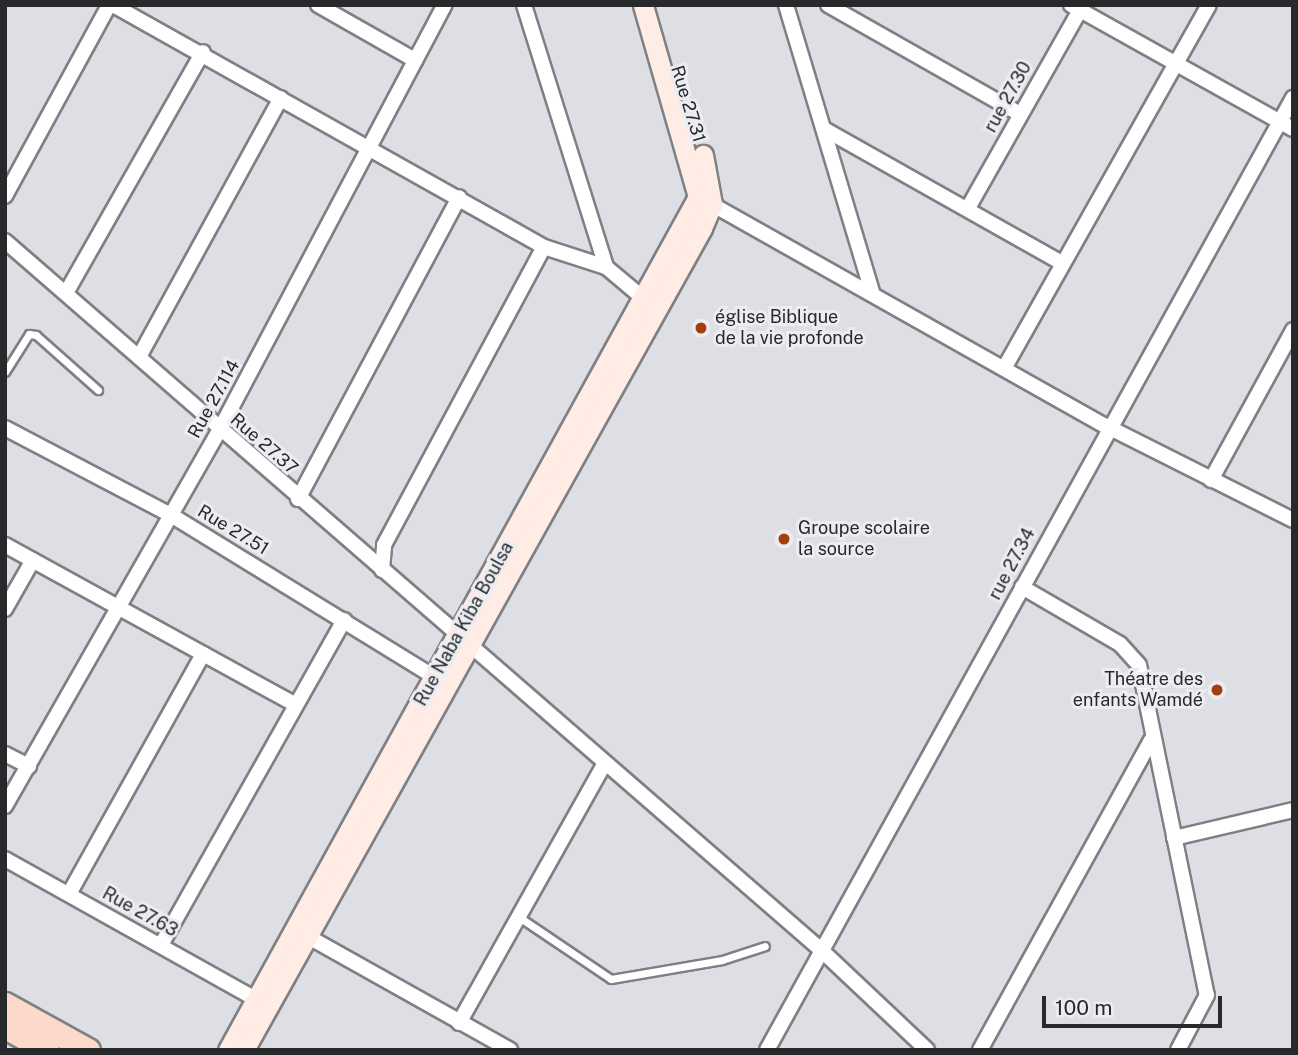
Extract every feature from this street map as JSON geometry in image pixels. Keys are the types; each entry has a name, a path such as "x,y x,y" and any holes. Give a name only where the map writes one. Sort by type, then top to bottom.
{"main road":[{"path":"5,1004 88,1050"},
{"path":"5,1027 47,1050"}],"street":[{"path":"5,196 111,5 203,52 281,98 373,147 544,247 606,268 644,299"},
{"path":"318,5 415,60"},
{"name":"Rue 27.114","path":"5,806 219,431 373,147 445,5"},
{"path":"524,5 606,268"},
{"name":"Rue 27.31","path":"643,5 705,201"},
{"name":"Rue 27.31","path":"657,5 712,185 705,201"},
{"path":"786,5 872,292"},
{"path":"828,5 1020,114"},
{"path":"1006,365 1209,5"},
{"path":"1078,7 1175,66 1286,125"},
{"name":"rue 27.30","path":"968,208 1078,7"},
{"path":"66,293 203,52"},
{"path":"139,357 281,98"},
{"name":"rue 27.34","path":"767,1050 820,949 1022,587 1106,426 1286,125 1293,98"},
{"path":"824,129 1062,263"},
{"path":"298,499 460,197"},
{"path":"705,201 1006,365 1106,426 1292,519"},
{"name":"Rue Naba Kiba Boulsa","path":"244,1050 644,299 705,201"},
{"name":"Rue Naba Kiba Boulsa","path":"228,1050 434,677 464,638 705,201"},
{"name":"Rue 27.37","path":"5,241 139,357 219,431 464,638 604,765 820,949 927,1050"},
{"path":"382,570 384,545 544,247"},
{"path":"1211,480 1293,331"},
{"name":"Rue 27.51","path":"5,428 171,515 434,677"},
{"path":"5,545 294,704"},
{"path":"365,556 384,545"},
{"path":"5,609 33,560"},
{"path":"1022,587 1130,653 1139,665 1151,740 1208,995 1178,1050"},
{"path":"160,945 294,704 344,620"},
{"path":"69,894 203,654"},
{"path":"980,1050 1151,740"},
{"path":"5,754 29,766"},
{"path":"459,1023 604,765"},
{"path":"1174,838 1293,810"},
{"name":"Rue 27.63","path":"5,859 256,999"},
{"path":"307,936 509,1050"}],"lane":[{"path":"5,372 29,334 36,335 98,390"},
{"path":"519,917 611,979 673,971 765,946"}],"place":[{"name":"église Biblique de la vie profonde","path":"701,328"},
{"name":"Groupe scolaire la source","path":"784,539"},
{"name":"Théatre des enfants Wamdé","path":"1217,690"}]}
